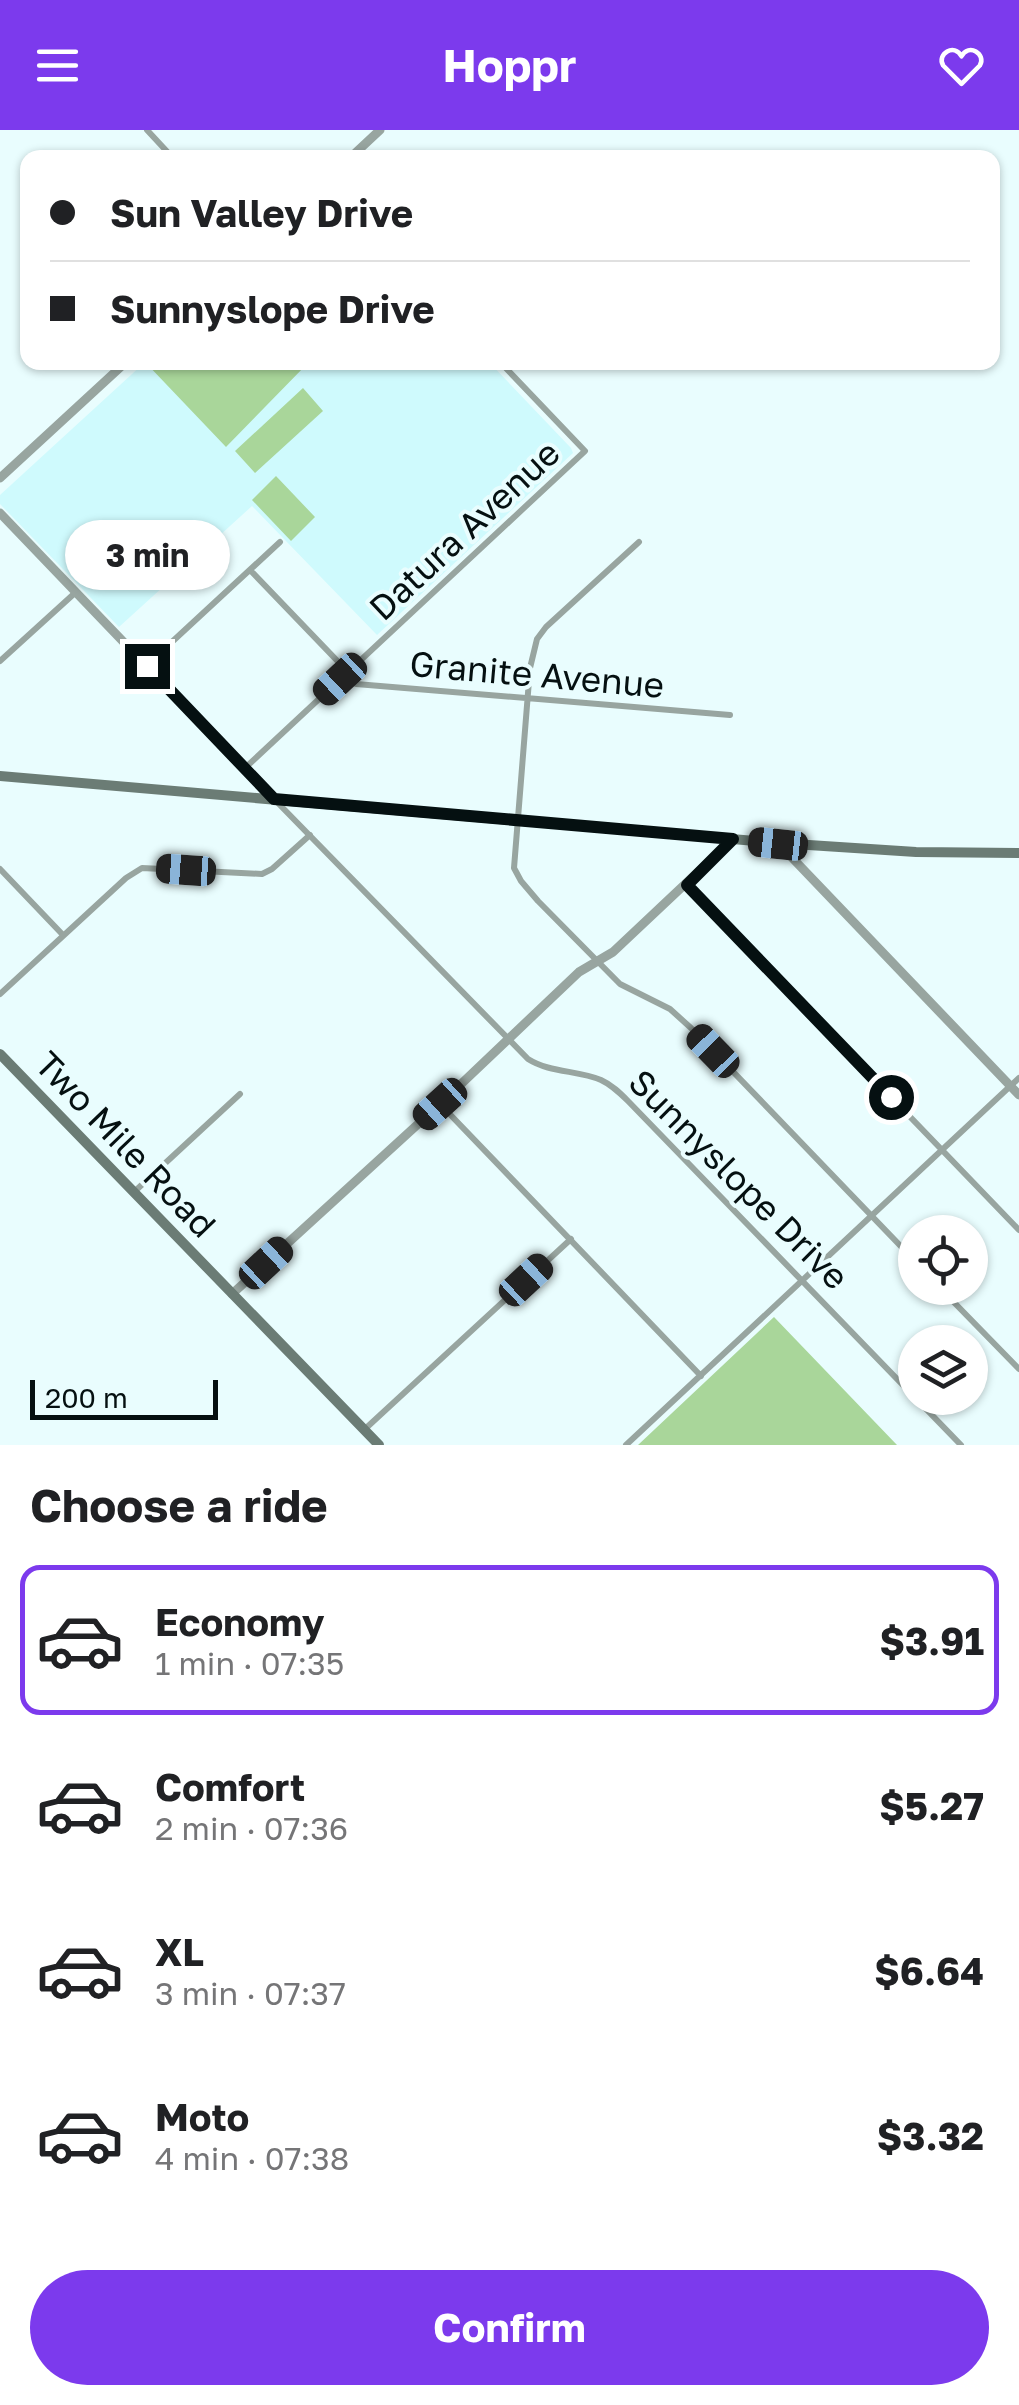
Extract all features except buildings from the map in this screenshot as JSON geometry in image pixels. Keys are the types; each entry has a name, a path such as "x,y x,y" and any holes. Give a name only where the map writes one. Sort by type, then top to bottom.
{"main road":[{"path":"0,776 778,844 1019,854"},
{"name":"Two Mile Road","path":"0,1054 379,1445"}],"street":[{"path":"147,130 166,150"},
{"path":"359,150 380,130"},
{"path":"0,478 117,370"},
{"name":"Datura Avenue","path":"245,768 584,451 508,370"},
{"name":"Sunnyslope Drive","path":"0,513 508,1039 534,1063 594,1078 613,1087 960,1445"},
{"path":"147,666 280,542"},
{"path":"639,542 538,639 526,697 514,868 521,881 620,984 670,1009 691,1028 898,1243"},
{"path":"250,570 348,672"},
{"path":"0,662 76,592"},
{"name":"Granite Avenue","path":"340,679 356,684 730,715"},
{"path":"0,994 126,878 142,868 262,874 310,835"},
{"path":"232,1294 579,972 613,952 733,839"},
{"path":"778,844 1019,1096"},
{"path":"0,869 63,935"},
{"path":"687,885 1019,1230"},
{"path":"626,1445 1019,1078"},
{"path":"134,1192 240,1094"},
{"path":"440,1104 701,1376"},
{"path":"364,1430 570,1239"},
{"path":"957,1305 1019,1369"}],"shaded area":[{"path":"136,370 497,370 573,453 377,635 252,506 119,627 0,504 0,495"}],"green space":[{"path":"153,370 301,370 226,447"},
{"path":"303,388 323,411 255,473 235,451"},
{"path":"276,476 315,517 291,541 252,500"},
{"path":"774,1317 897,1445 638,1445"}],"route":[{"path":"147,666 274,799 733,839 687,885 891,1097"}]}
